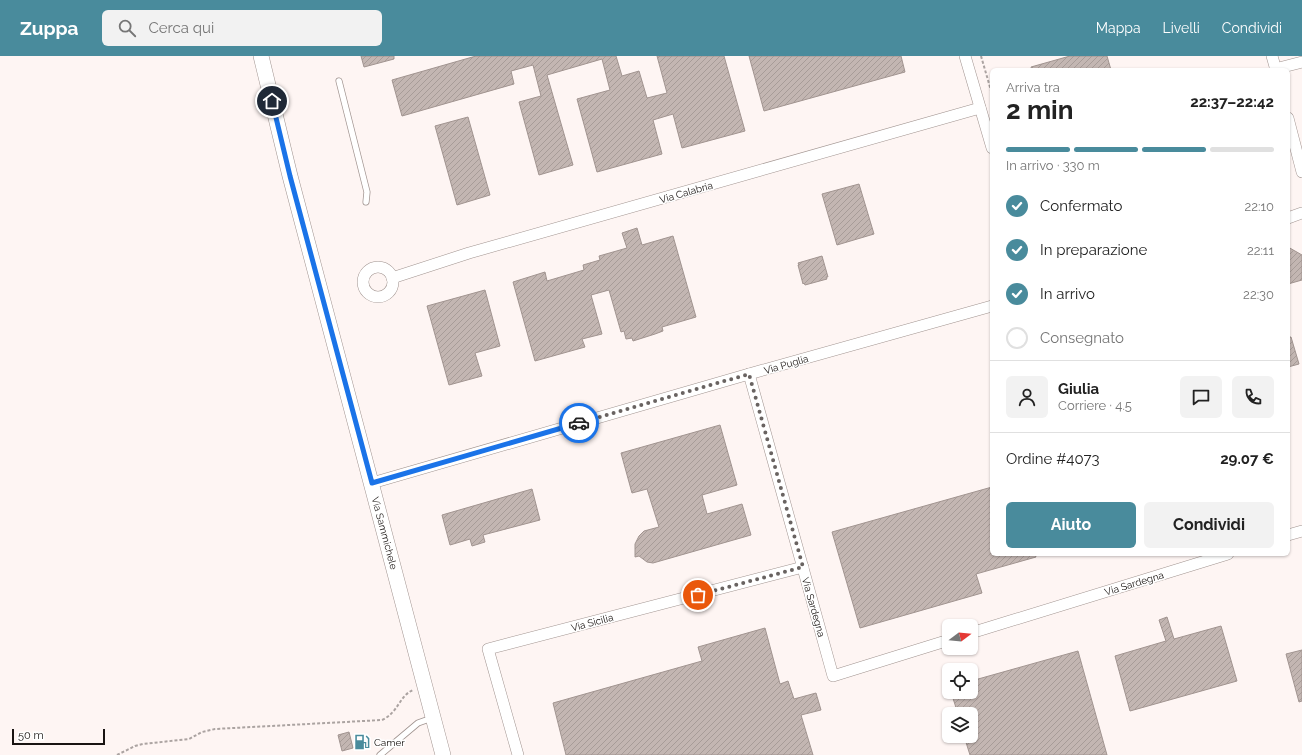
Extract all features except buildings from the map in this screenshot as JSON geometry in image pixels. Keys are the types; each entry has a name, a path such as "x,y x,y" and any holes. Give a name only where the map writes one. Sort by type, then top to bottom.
{"main road":[{"name":"Via Sammichele","path":"261,56 290,176 443,755"}],"street":[{"path":"965,56 990,141"},
{"path":"1272,56 1275,68"},
{"path":"1279,68 1302,62"},
{"name":"Via Calabria","path":"392,278 477,251 980,108"},
{"path":"1290,126 1302,172"},
{"path":"1290,217 1302,213"},
{"name":"Via Puglia","path":"372,483 749,374 990,307"},
{"name":"Via Sardegna","path":"749,374 833,676 942,642"},
{"path":"1290,534 1302,531"},
{"name":"Via Sardegna","path":"978,631 1221,556"},
{"name":"Via Sicilia","path":"518,755 488,649 803,567"}],"lane":[{"path":"339,81 366,185 366,202"},
{"path":"380,755 418,723 434,717"}],"path":[{"path":"981,56 990,87"},
{"path":"117,755 135,746 189,739 202,732 215,729 382,720 389,717 394,712 410,691 425,684"}],"way so far":[{"path":"579,423 749,374 803,567 698,595"}],"place":[{"name":"Camer","path":"362,742"}],"route":[{"path":"272,101 290,176 372,483 579,423"}]}
